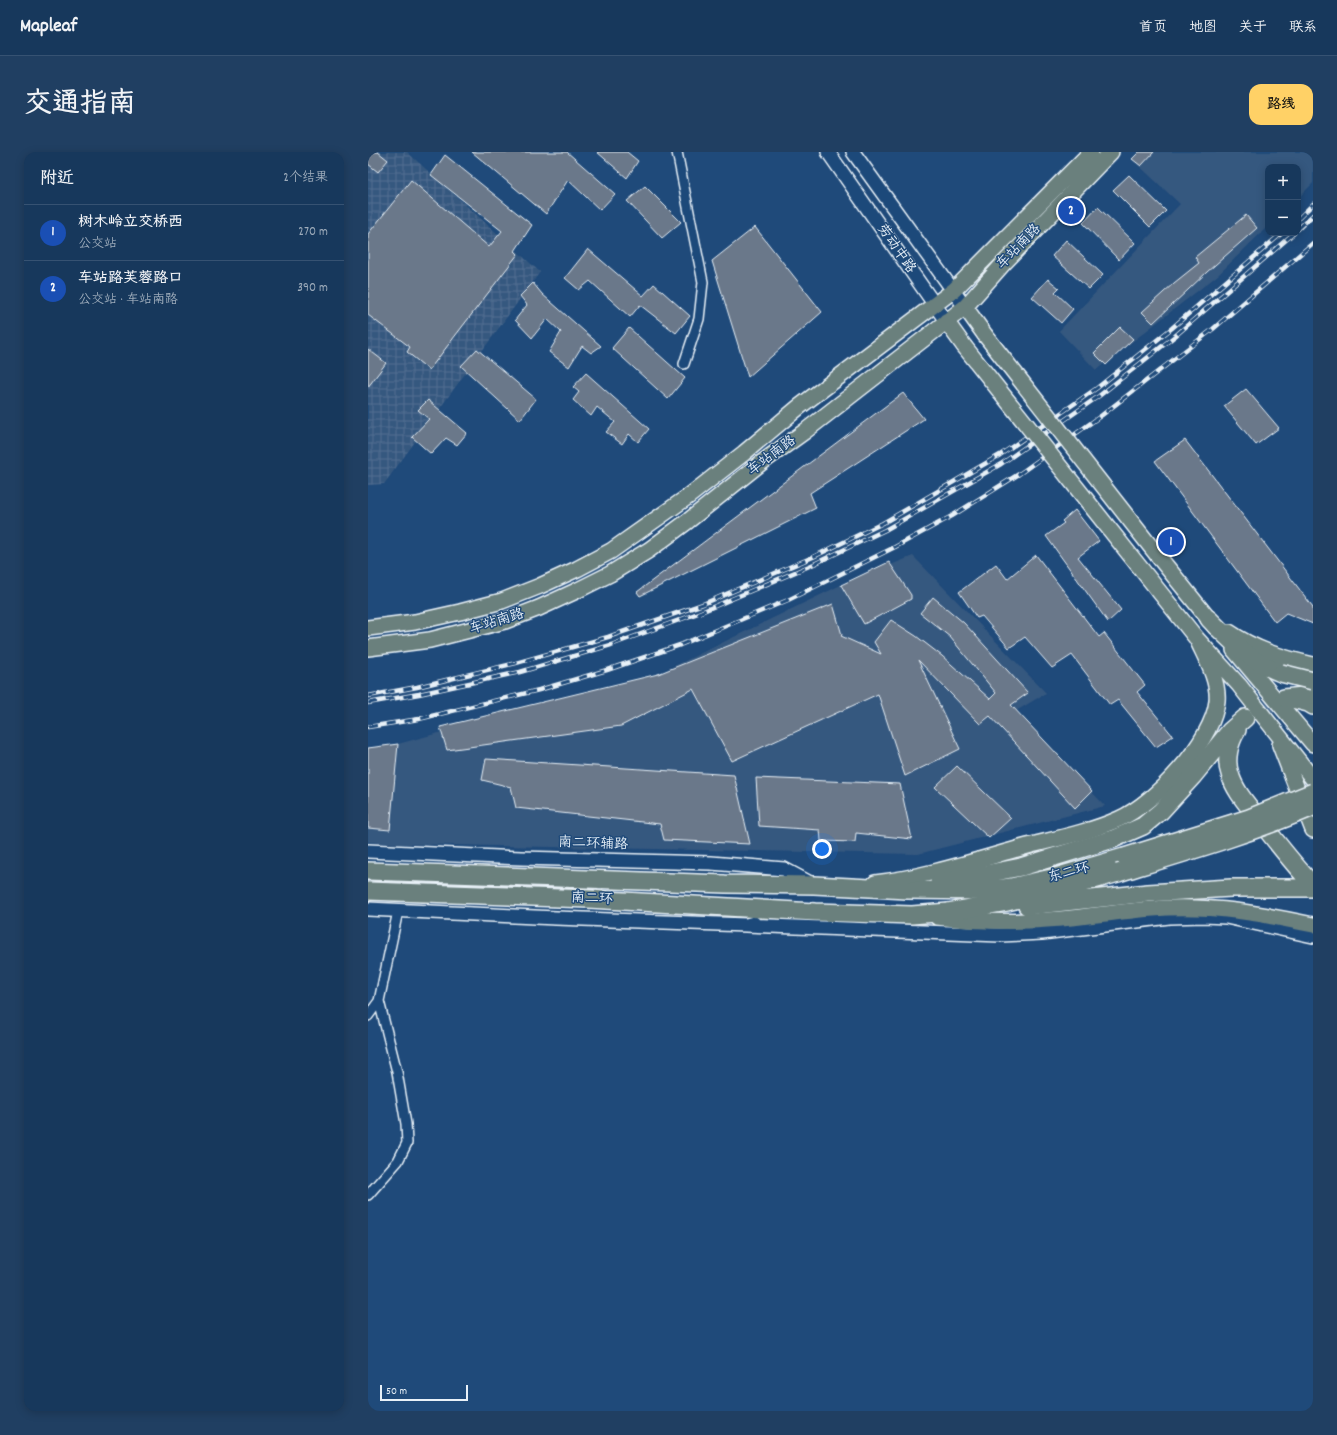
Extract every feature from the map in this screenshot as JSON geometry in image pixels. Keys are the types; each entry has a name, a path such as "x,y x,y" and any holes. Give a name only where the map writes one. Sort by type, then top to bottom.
{"highway":[{"path":"1209,619 1246,655 1260,664 1281,673 1313,680"},
{"path":"1284,698 1313,695"},
{"path":"907,890 1021,867 1107,841 1131,832 1142,826 1161,811 1230,732 1245,718 1231,741 1228,757 1230,774 1237,790 1313,887"},
{"name":"东二环","path":"814,885 907,890 980,891 1011,887 1056,877 1242,820 1313,792"},
{"name":"东二环","path":"815,912 912,915 948,912 1035,896 1118,873 1222,841 1287,818 1313,807"},
{"name":"南二环","path":"368,871 725,884 814,885"},
{"path":"980,907 1028,906 1148,893 1207,889 1313,887"},
{"name":"南二环","path":"368,890 588,899 815,912"}],"main road":[{"name":"劳动中路","path":"828,152 964,346 1197,639"},
{"name":"劳动中路","path":"853,152 986,335 1158,556 1313,744"},
{"name":"车站南路","path":"368,628 415,622 502,601 540,586 611,551 689,496 799,407 954,290 1091,152"},
{"name":"车站南路","path":"368,648 430,640 505,621 539,608 610,574 649,550 965,307 1003,264 1111,152"},
{"path":"1209,619 1256,648 1313,665"},
{"path":"850,887 918,877 943,871 1120,819 1137,808 1157,793 1177,772 1200,744 1213,716 1217,701 1215,683 1197,639"},
{"path":"1197,639 1239,685 1313,779"},
{"path":"1284,698 1302,702 1313,707"},
{"path":"1274,731 1313,830"},
{"name":"南二环辅路","path":"368,851 521,858 711,863 784,869 814,885"},
{"path":"912,915 1008,922 1060,919 1157,909 1196,908 1233,910 1313,925"},
{"path":"368,909 556,918 1000,935 1042,933 1169,917 1204,916 1226,917 1313,936"},
{"path":"746,925 815,912"}],"street":[{"path":"677,152 703,282 699,319 684,364"},
{"path":"368,1016 379,1001 398,911"},
{"path":"368,1195 398,1161 407,1143 406,1124 397,1072 379,1001"}],"shaded area":[{"path":"368,152 407,152 540,272 384,484 368,485"},
{"path":"1139,152 1313,152 1313,183 1301,195 1301,164 1265,164 1265,229 1218,275 1096,370 1059,331 1180,204 1132,159"},
{"path":"913,556 1046,693 1016,711 1105,806 918,854 397,844 368,842 368,748 398,744 658,674 841,585"}],"building":[{"path":"368,152 378,152 388,160 378,172 368,164"},
{"path":"472,152 567,152 615,194 600,210 568,180 546,214"},
{"path":"597,152 627,152 638,161 627,178"},
{"path":"1139,152 1154,152 1141,166 1132,159"},
{"path":"445,155 532,225 515,251 518,254 429,370 407,352 410,347 368,315 368,234 411,180 489,247 502,231 431,175"},
{"path":"1129,175 1166,211 1150,227 1113,190"},
{"path":"645,186 681,222 662,238 627,201"},
{"path":"1098,207 1135,243 1119,260 1083,223"},
{"path":"1246,215 1257,228 1207,272 1153,323 1142,312 1199,263 1195,257"},
{"path":"755,227 822,312 748,377 712,261"},
{"path":"1066,240 1103,275 1089,289 1052,256"},
{"path":"588,249 643,296 654,284 690,316 676,333 640,305 630,317 590,281 579,290 565,278"},
{"path":"1048,279 1059,288 1055,292 1073,309 1061,323 1032,297"},
{"path":"533,283 542,294 601,346 591,353 582,346 569,367 549,352 561,332 547,319 532,338 515,320 527,305 520,296"},
{"path":"1120,327 1133,339 1106,365 1094,353"},
{"path":"629,328 685,378 668,399 612,348"},
{"path":"368,349 386,363 368,387"},
{"path":"477,349 536,399 520,420 461,366"},
{"path":"586,373 649,429 638,442 629,434 622,444 606,432 615,422 597,407 591,416 573,400 579,392 573,387"},
{"path":"1246,389 1279,428 1256,445 1224,406"},
{"path":"903,393 924,419 810,493 816,508 640,596 637,592"},
{"path":"428,400 467,433 457,445 446,438 431,454 412,437 429,419 418,410"},
{"path":"1185,440 1313,607 1313,624 1286,613 1275,622 1155,461"},
{"path":"1075,510 1099,541 1078,557 1121,610 1108,622 1046,536 1064,523 1062,521"},
{"path":"1036,555 1099,637 1104,633 1145,685 1137,692 1173,736 1156,747 1118,700 1110,705 1072,655 1052,668 1025,637 1009,648 982,616 977,618 959,592 996,564 1007,579"},
{"path":"889,562 911,595 911,599 864,624 841,585"},
{"path":"933,597 964,623 1028,693 1011,705 1092,791 1075,808 990,716 980,724 918,660 960,749 905,776 878,694 732,761 693,689 621,726 447,750 440,727 658,674 833,604 842,635 841,636 881,654 874,642 891,620 916,636 942,656 990,699 996,693 950,637 920,613"},
{"path":"398,744 390,830 368,828 368,748"},
{"path":"486,759 734,775 750,844 664,840 660,824 516,808 511,787 482,780"},
{"path":"957,766 1011,818 989,838 935,787"},
{"path":"756,778 900,784 912,839 856,833 855,842 821,841 820,830 759,826"}],"tunnel":[{"path":"1245,718 1263,706 1284,698"}],"railway":[{"path":"1301,216 1313,204"},
{"path":"1301,226 1313,215"},
{"path":"368,696 417,687 516,663 608,637 703,604 813,557 883,523 1000,455 1097,388 1172,328 1279,236"},
{"path":"368,703 419,694 520,672 611,645 701,612 814,564 885,530 1001,464 1099,396 1175,336 1291,236"},
{"path":"368,727 419,719 539,690 607,670 680,645 788,600 895,547 952,516 1019,474 1102,415 1213,329 1313,243"}],"place":[{"name":"车站路芙蓉路口","path":"1071,211"},
{"name":"树木岭立交桥西","path":"1171,542"}]}
